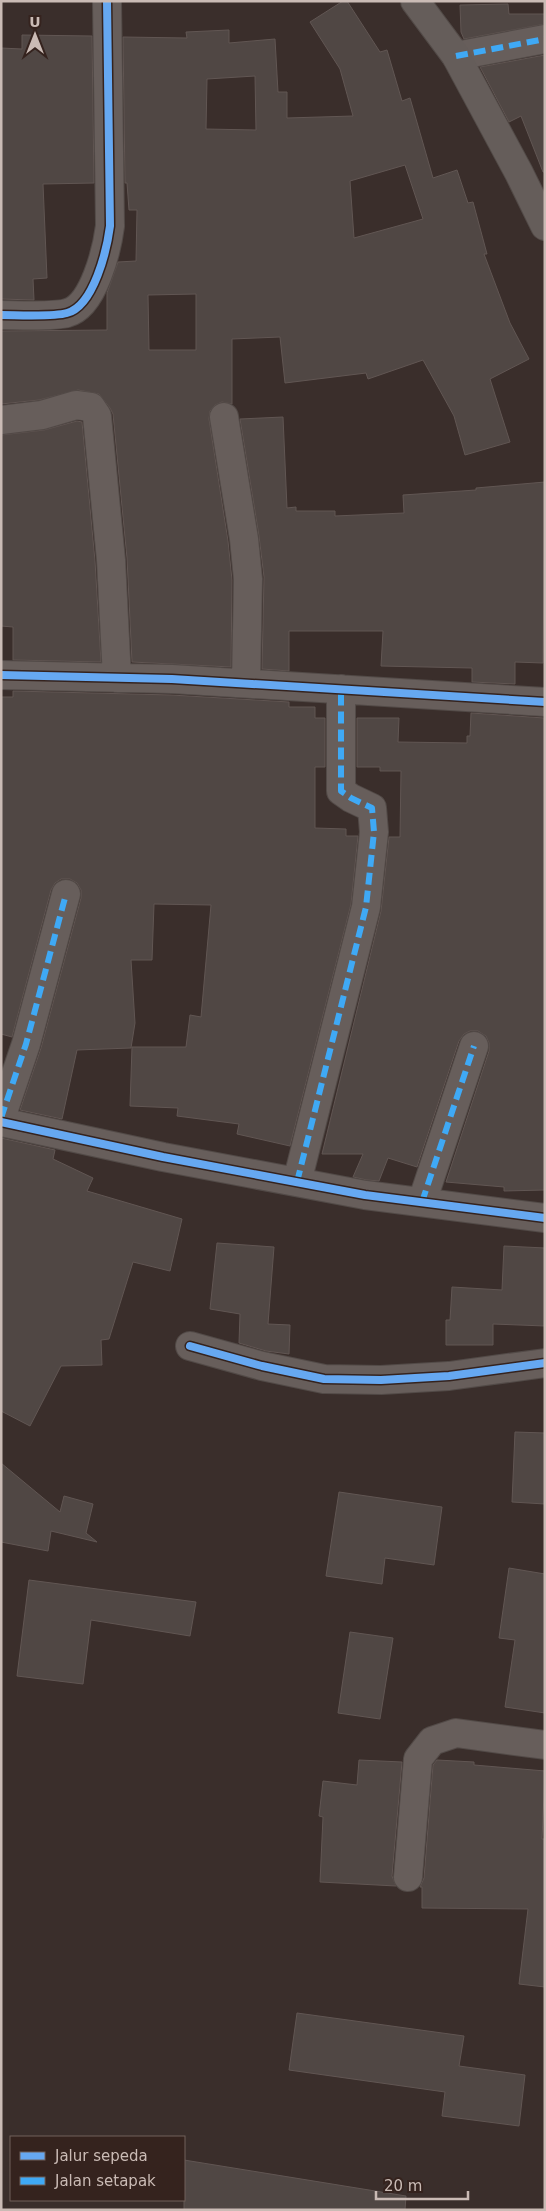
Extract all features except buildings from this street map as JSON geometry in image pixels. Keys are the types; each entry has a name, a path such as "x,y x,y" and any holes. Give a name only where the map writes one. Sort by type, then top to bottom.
{"street":[{"path":"1,315 67,313 80,306 96,278 107,250 110,226 107,1"},
{"path":"416,1 456,56 519,173 545,226"},
{"path":"456,56 545,39"},
{"path":"1,420 42,416 76,405 91,407 94,410 111,560 117,678"},
{"path":"224,417 248,579 246,683"},
{"path":"1,675 246,683 545,702"},
{"path":"297,1182 366,907 374,832 372,808 341,791 341,689"},
{"path":"66,894 26,1044 1,1120 153,1155 297,1182 422,1202 545,1218"},
{"path":"422,1202 474,1046"},
{"path":"190,1346 262,1366 324,1379 381,1380 449,1376 545,1363"},
{"path":"408,1877 418,1759 432,1741 456,1733 545,1745"}],"marked path":[{"path":"456,56 545,39"},
{"path":"297,1182 366,907 374,832 372,808 341,791 341,689"},
{"path":"1,1118 26,1044 66,894"},
{"path":"422,1202 474,1046"}],"cycle path":[{"path":"1,315 35,316 67,313 85,300 98,276 110,226 107,1"},
{"path":"1,675 172,679 545,702"},
{"path":"1,1122 163,1157 365,1195 545,1218"},
{"path":"190,1346 262,1366 324,1379 381,1380 449,1376 545,1363"}]}
